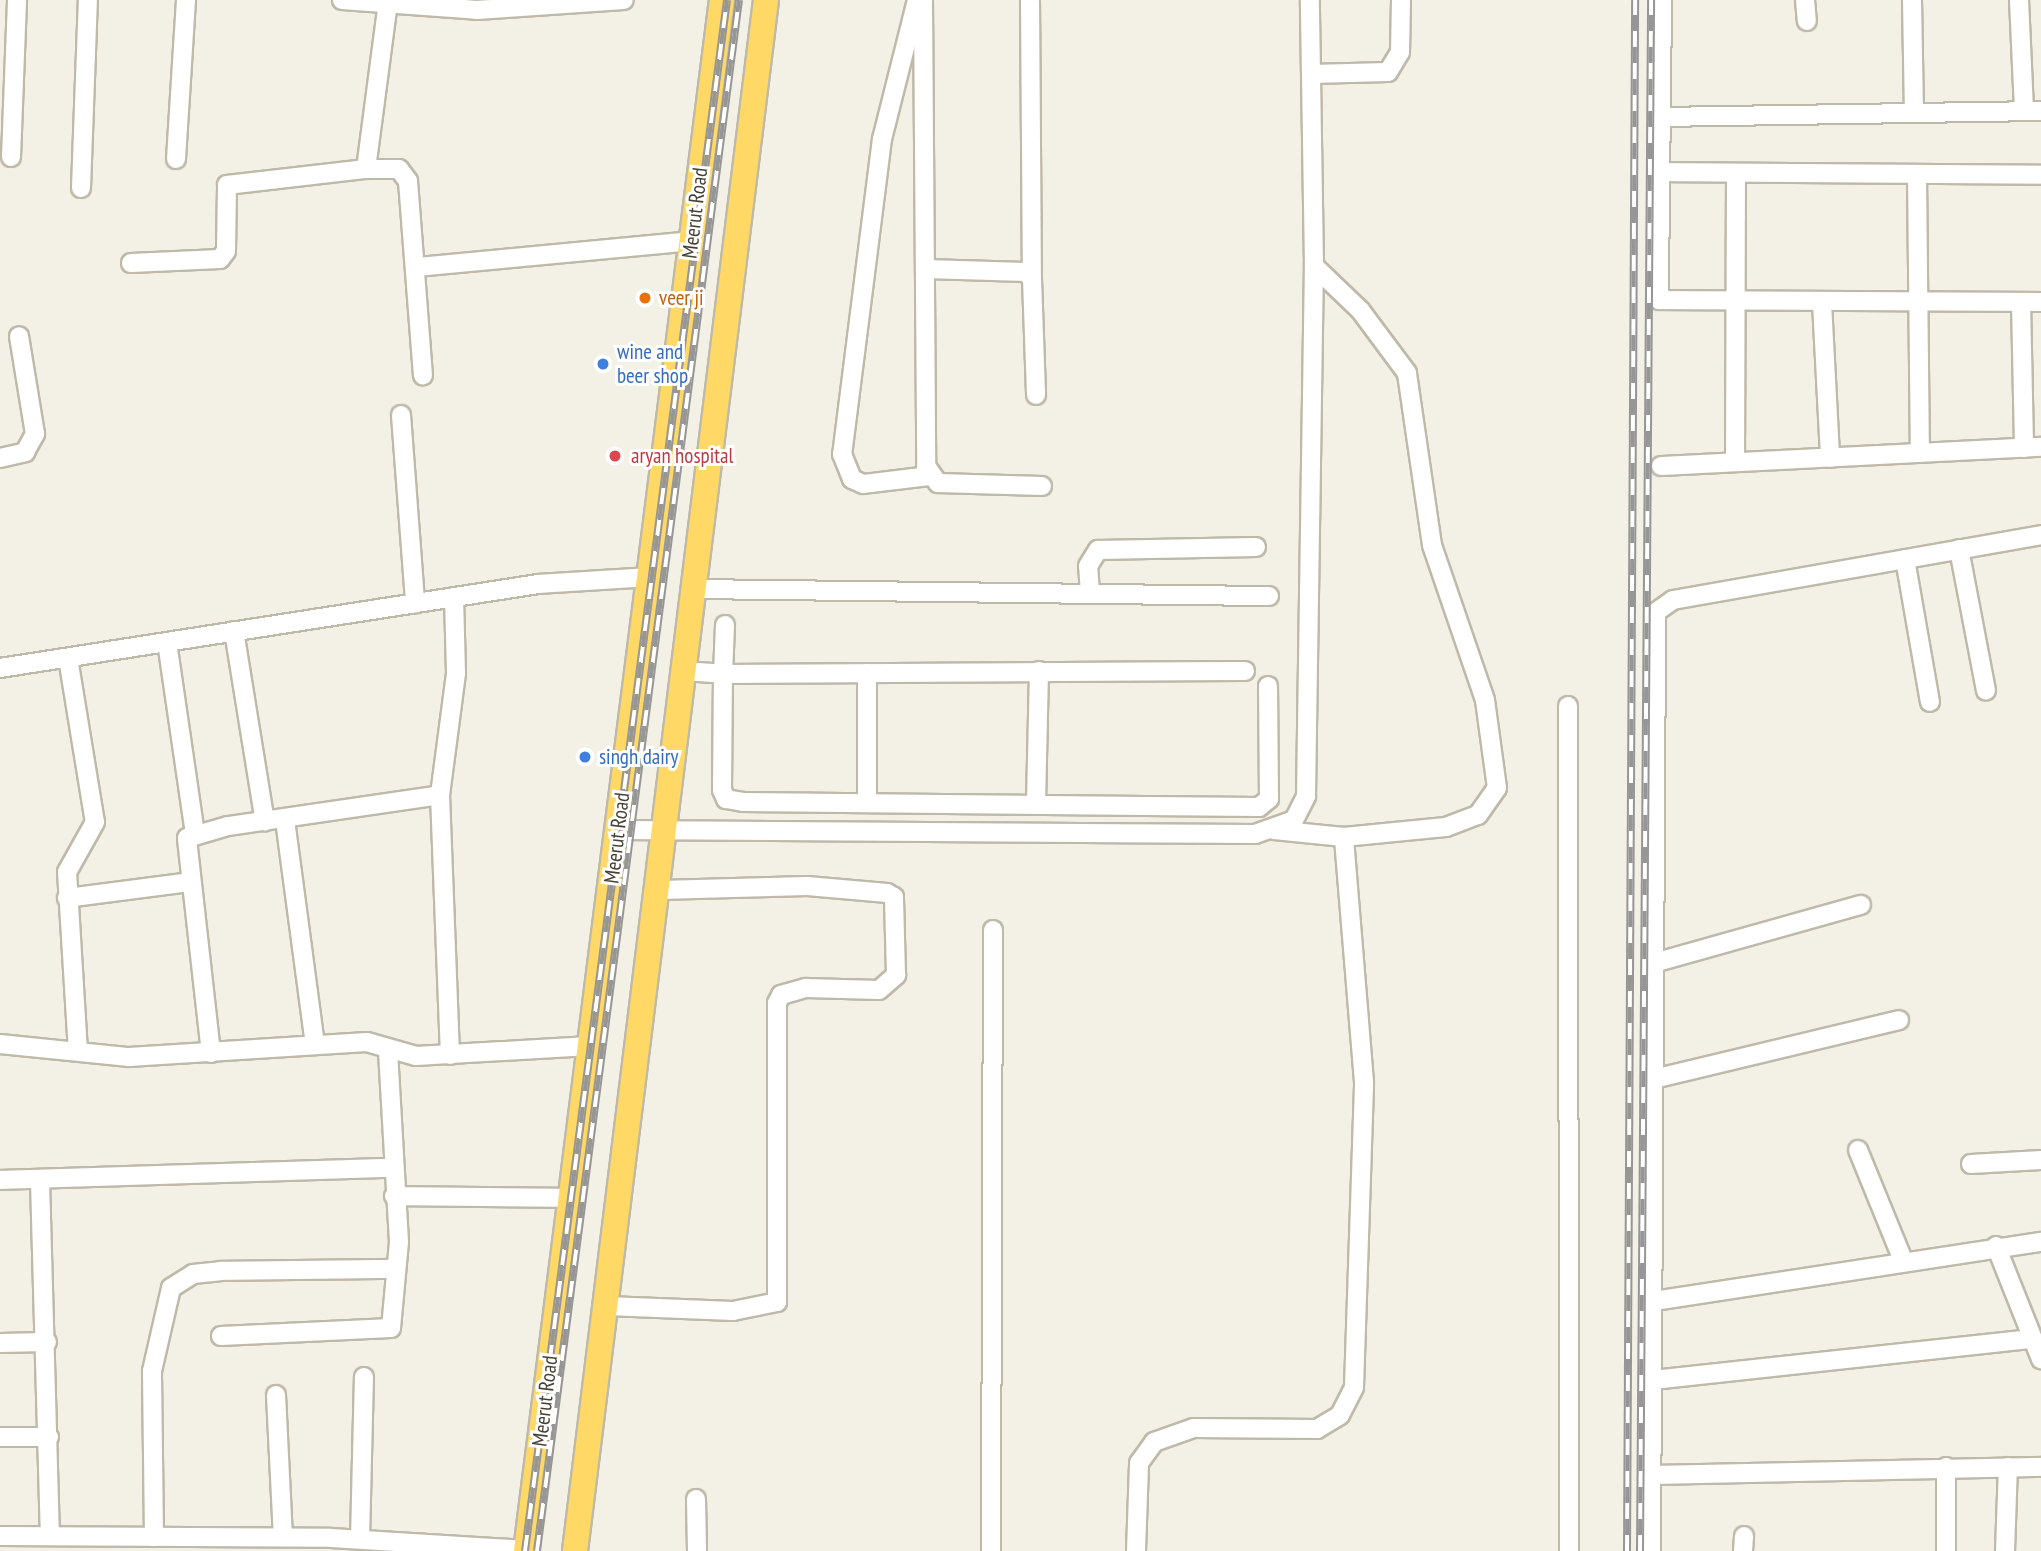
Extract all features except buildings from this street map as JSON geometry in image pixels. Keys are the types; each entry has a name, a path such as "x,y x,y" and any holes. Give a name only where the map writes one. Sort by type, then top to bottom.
{"highway":[{"name":"Meerut Road","path":"526,1551 722,0"},
{"name":"Meerut Road","path":"575,1551 667,834 692,589 766,0"}],"street":[{"path":"11,157 17,0"},
{"path":"82,188 88,0"},
{"path":"176,159 186,0"},
{"path":"342,0 388,4 492,5 624,0"},
{"path":"916,0 881,139 842,454 852,479 863,484 929,476 938,483 1042,486"},
{"path":"923,0 929,476"},
{"path":"1030,0 1032,279 1036,395"},
{"path":"1274,830 1294,820 1306,796 1314,266 1310,0"},
{"path":"1311,74 1388,72 1400,52 1401,0"},
{"path":"1662,0 1657,172 1659,300 1739,304 2041,302"},
{"path":"1805,0 1807,21"},
{"path":"1912,0 1914,111"},
{"path":"1658,117 2033,111 2019,0"},
{"path":"366,169 388,4"},
{"path":"131,263 220,259 226,251 227,185 366,169 405,173 417,267 423,374"},
{"path":"1657,172 2041,175"},
{"path":"1735,462 1739,304 1736,173"},
{"path":"1917,175 1915,303 1920,453"},
{"path":"417,267 692,241"},
{"path":"618,830 667,834 1274,830 1343,837 1447,827 1478,815 1491,803 1497,774 1485,700 1432,545 1406,373 1360,310 1314,266"},
{"path":"926,269 1016,270 1032,279"},
{"path":"1661,466 2032,448 2021,302"},
{"path":"1822,303 1830,458"},
{"path":"0,458 25,452 34,434 19,336"},
{"path":"401,415 415,603"},
{"path":"1651,1551 1656,612 1673,600 2041,536"},
{"path":"1090,593 1088,565 1098,550 1256,547"},
{"path":"1959,549 1986,690"},
{"path":"1905,559 1930,702"},
{"path":"0,668 454,597 650,577"},
{"path":"692,589 1269,596"},
{"path":"450,1055 440,795 456,674 454,597"},
{"path":"725,625 721,777 726,799 1265,804 1268,686"},
{"path":"234,631 265,822"},
{"path":"167,642 195,834"},
{"path":"68,658 95,822 72,858 67,898 78,1050"},
{"path":"684,671 723,674 1245,671"},
{"path":"1036,803 1040,671"},
{"path":"867,673 867,802"},
{"path":"1568,706 1569,1551"},
{"path":"211,1053 185,847 195,834 440,795"},
{"path":"285,820 315,1045"},
{"path":"1136,1551 1139,1463 1154,1443 1194,1428 1317,1429 1340,1415 1354,1387 1364,1082 1343,837"},
{"path":"67,898 190,882"},
{"path":"607,1306 733,1311 777,1302 777,1003 781,995 806,988 879,990 896,975 894,897 887,893 807,886 660,890"},
{"path":"1654,963 1861,905"},
{"path":"991,1551 993,930"},
{"path":"1654,1079 1899,1020"},
{"path":"0,1044 78,1050 129,1058 367,1042 388,1051 450,1055 590,1046"},
{"path":"221,1336 384,1333 393,1320 393,1269 399,1242 390,1168 388,1051"},
{"path":"1858,1150 1903,1260"},
{"path":"1971,1164 2041,1160"},
{"path":"0,1180 40,1181 390,1168"},
{"path":"40,1181 47,1342 50,1536"},
{"path":"394,1196 571,1198"},
{"path":"1654,1301 1903,1260 2041,1242"},
{"path":"1996,1246 2041,1359"},
{"path":"154,1537 152,1371 171,1288 194,1274 220,1270 393,1269"},
{"path":"1653,1380 2032,1339"},
{"path":"0,1343 47,1342"},
{"path":"360,1539 364,1377"},
{"path":"276,1395 283,1537"},
{"path":"0,1437 49,1437"},
{"path":"1946,1467 1946,1551"},
{"path":"2005,1551 2008,1467"},
{"path":"1650,1475 2041,1467"},
{"path":"696,1499 697,1551"},
{"path":"11,1541 50,1536 127,1544 154,1537 283,1537 360,1539 526,1551"}],"railway":[{"path":"525,1551 727,0"},
{"path":"537,1551 739,0"},
{"path":"1627,1551 1635,0"},
{"path":"1640,1551 1651,0"}],"place":[{"name":"veer ji","path":"645,298"},
{"name":"wine and beer shop","path":"603,364"},
{"name":"aryan hospital","path":"615,456"},
{"name":"singh dairy","path":"585,757"}]}
